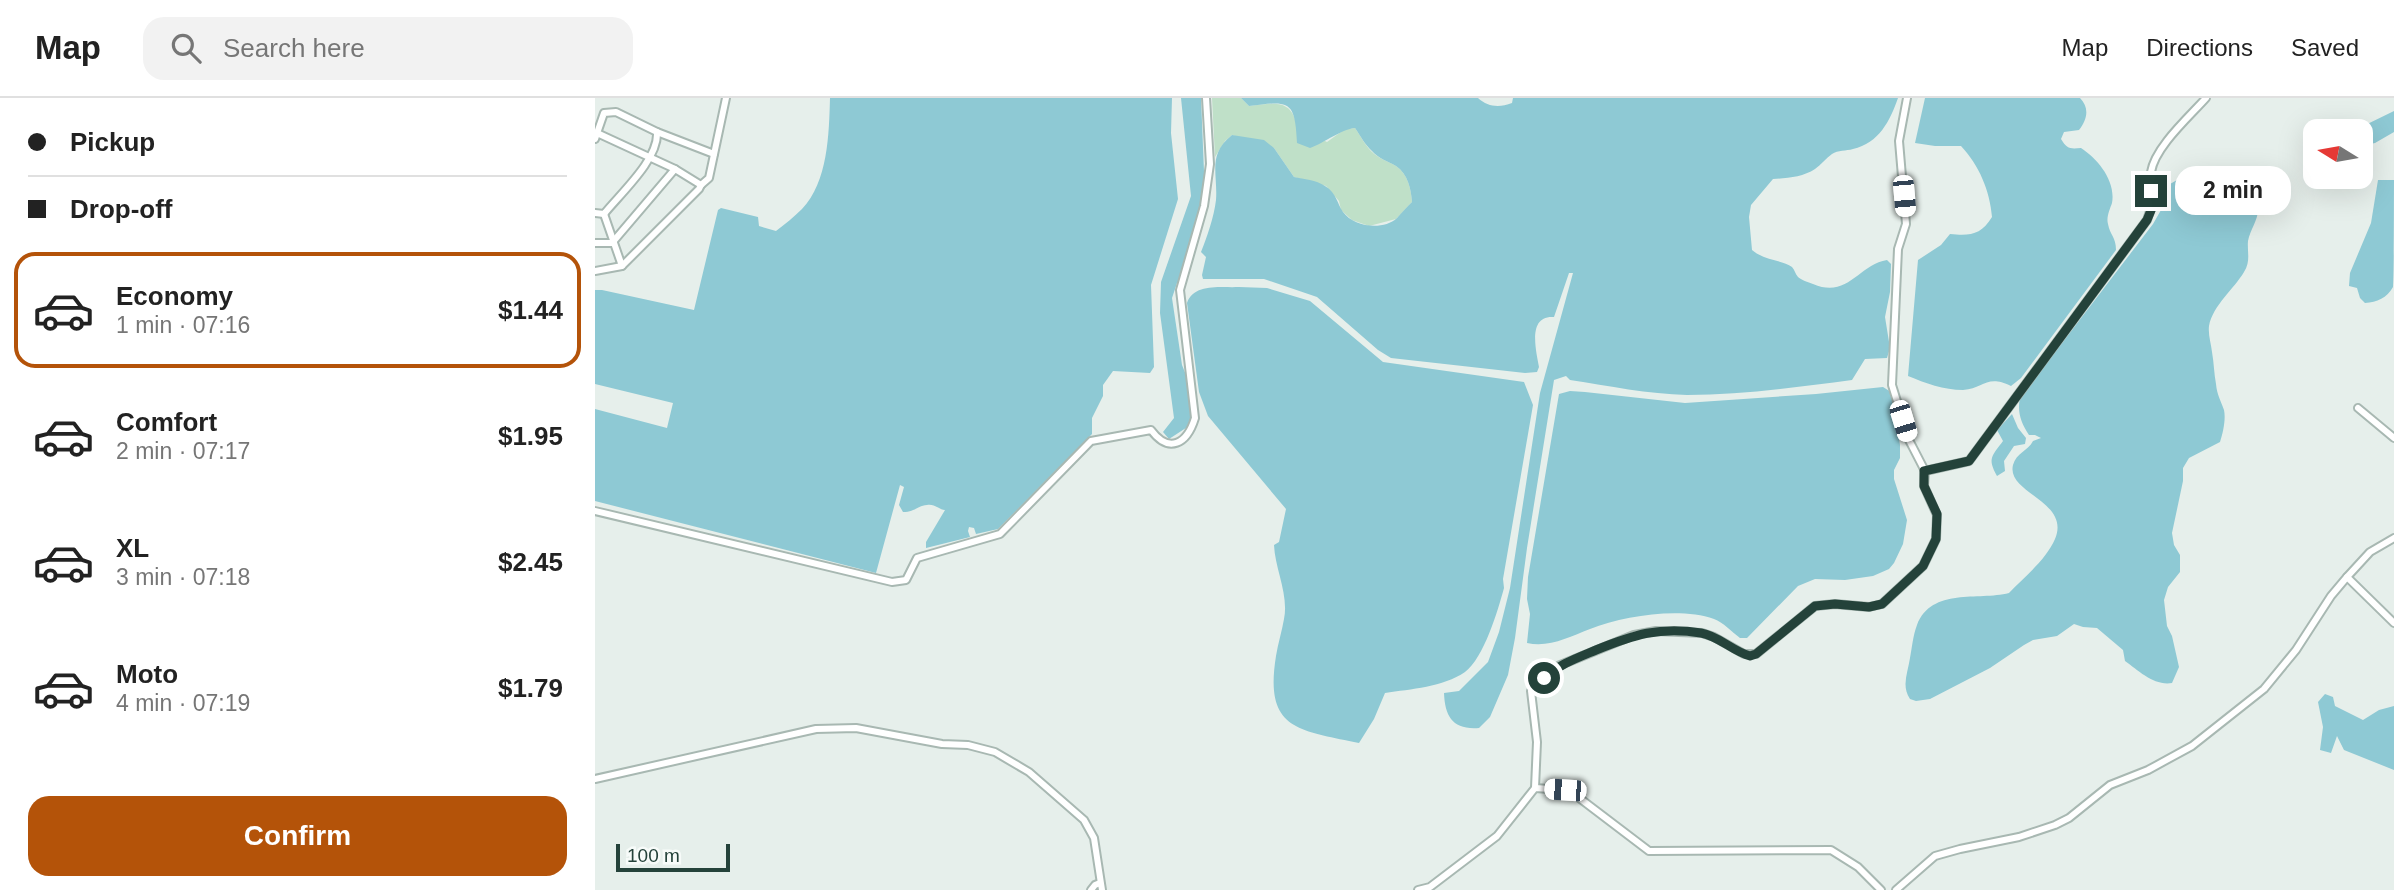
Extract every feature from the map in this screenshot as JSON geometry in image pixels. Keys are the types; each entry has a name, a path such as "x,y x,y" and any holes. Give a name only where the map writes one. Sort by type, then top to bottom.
{"street":[{"path":"595,271 622,266 709,178 726,98"},
{"path":"595,511 892,582 906,580 917,558 1000,534 1091,441 1151,430 1160,442 1168,445 1180,442 1192,429 1195,418 1181,290 1204,206 1210,164 1206,98"},
{"path":"1418,890 1430,887 1497,836 1535,788 1537,742 1531,691 1558,666 1634,635 1656,631 1702,633 1744,654 1756,654 1815,606 1835,604 1869,607 1882,604 1923,566 1936,539 1937,514 1924,486 1924,471 1909,440 1892,385 1898,249 1906,224 1899,141 1907,98"},
{"path":"1924,471 1969,461 2147,220 2152,208 2150,174 2155,156 2206,98"},
{"path":"701,185 675,169 596,136 604,113 616,112 657,132 714,154"},
{"path":"604,214 650,159 658,142 657,132"},
{"path":"613,243 675,169"},
{"path":"595,213 604,214"},
{"path":"604,214 622,266"},
{"path":"595,243 613,243"},
{"path":"2358,408 2394,438"},
{"path":"1896,890 1935,856 2019,837 2055,825 2069,818 2110,785 2148,770 2192,746 2264,688 2296,650 2331,596 2347,577 2370,552 2394,538"},
{"path":"2347,577 2394,623"},
{"path":"595,779 816,729 856,728 942,744 968,745 995,752 1029,772 1084,820 1094,838 1101,887 1095,885 1091,890"},
{"path":"1535,788 1565,790 1578,797 1649,851 1832,850 1858,867 1881,890"}],"green space":[{"path":"1212,98 1241,98 1249,106 1281,104 1291,111 1297,127 1327,142 1345,129 1355,128 1371,151 1403,173 1410,187 1412,202 1396,219 1369,226 1352,220 1341,210 1339,201 1326,186 1294,177 1274,148 1232,135 1215,157"}],"water":[{"path":"830,98 1172,98 1171,133 1178,199 1151,285 1154,367 1150,373 1113,371 1103,385 1103,396 1092,418 1092,434 998,529 976,534 974,528 969,527 970,537 926,548 926,542 945,510 927,505 903,512 899,505 904,487 900,485 876,573 595,501 595,409 667,428 673,403 595,384 595,290 694,310 718,210 721,208 758,217 759,226 776,231 811,198 825,157"},
{"path":"1181,98 1201,98 1205,196 1183,276 1177,283 1172,298 1182,365 1188,380 1192,424 1169,439 1163,432 1174,418 1160,313 1161,282 1191,196"},
{"path":"1241,98 1478,98 1490,105 1503,106 1512,103 1513,98 1898,98 1887,123 1870,142 1834,153 1805,174 1773,179 1751,205 1749,217 1752,250 1788,265 1799,278 1813,284 1835,287 1852,280 1877,263 1887,260 1891,264 1890,292 1885,317 1890,348 1887,358 1865,359 1852,380 1728,394 1672,394 1570,380 1566,376 1554,380 1508,675 1490,717 1479,728 1463,727 1449,715 1444,693 1459,691 1488,662 1499,632 1510,588 1540,393 1573,273 1569,273 1554,317 1545,318 1537,327 1537,372 1525,373 1391,358 1317,297 1264,279 1203,279 1206,257 1201,252 1215,206 1216,157 1224,142 1232,135 1264,140 1274,148 1294,177 1325,186 1334,195 1343,212 1361,224 1377,226 1391,222 1412,202 1410,187 1403,173 1375,154 1355,128 1310,148 1297,143 1294,118 1287,106 1273,103 1249,106"},
{"path":"1925,98 2080,98 2086,110 2084,122 2079,130 2064,132 2061,139 2067,147 2081,148 2094,158 2111,187 2113,195 2108,221 2116,250 2021,378 2011,386 1996,381 1956,390 1908,376 1918,260 1941,245 1950,234 1963,235 1979,231 1992,217 1982,179 1961,146 1915,143"},
{"path":"2394,111 2394,132 2373,143 2373,121"},
{"path":"2191,172 2208,175 2230,184 2249,196 2258,210 2248,241 2246,268 2215,311 2209,326 2218,395 2225,414 2220,442 2189,458 2183,468 2183,481 2172,533 2174,545 2180,555 2180,572 2168,587 2164,600 2167,626 2179,667 2172,683 2153,680 2125,661 2123,650 2097,628 2074,624 2057,636 2033,640 1990,668 1930,699 1910,699 1906,679 1917,625 1924,613 1945,600 2009,593 2051,547 2058,526 2054,515 2013,475 2013,465 2017,458 2033,441 2041,438 2029,435 2024,426 2019,413 2020,398 2153,224 2161,210 2164,192 2170,184"},
{"path":"2378,180 2394,180 2393,287 2381,299 2365,303 2357,288 2349,286 2350,273 2371,223"},
{"path":"1267,288 1310,301 1383,362 1524,382 1533,405 1503,579 1504,588 1484,645 1472,665 1456,677 1427,687 1385,693 1374,719 1359,743 1303,729 1281,713 1275,699 1276,656 1285,610 1274,545 1279,542 1286,509 1208,416 1199,392 1187,303 1202,289"},
{"path":"1883,387 1891,392 1900,445 1900,458 1894,470 1894,479 1907,520 1903,544 1889,569 1873,576 1845,580 1815,579 1798,586 1747,638 1740,638 1714,619 1700,615 1668,613 1619,620 1551,643 1527,643 1530,614 1527,599 1528,577 1559,394 1570,391 1585,392 1685,403"},
{"path":"2012,414 2026,438 2025,444 2014,446 2004,461 2005,471 1997,476 1992,457 2003,441 1997,430"},
{"path":"2325,694 2333,697 2335,706 2363,720 2379,710 2394,706 2394,770 2344,750 2337,736 2331,753 2320,750 2323,727 2318,702"}],"route":[{"path":"1544,678 1558,666 1634,635 1656,631 1702,633 1750,656 1815,606 1835,604 1869,607 1882,604 1923,566 1936,539 1937,514 1924,486 1924,471 1969,461 2147,220 2152,208 2151,191"}]}
